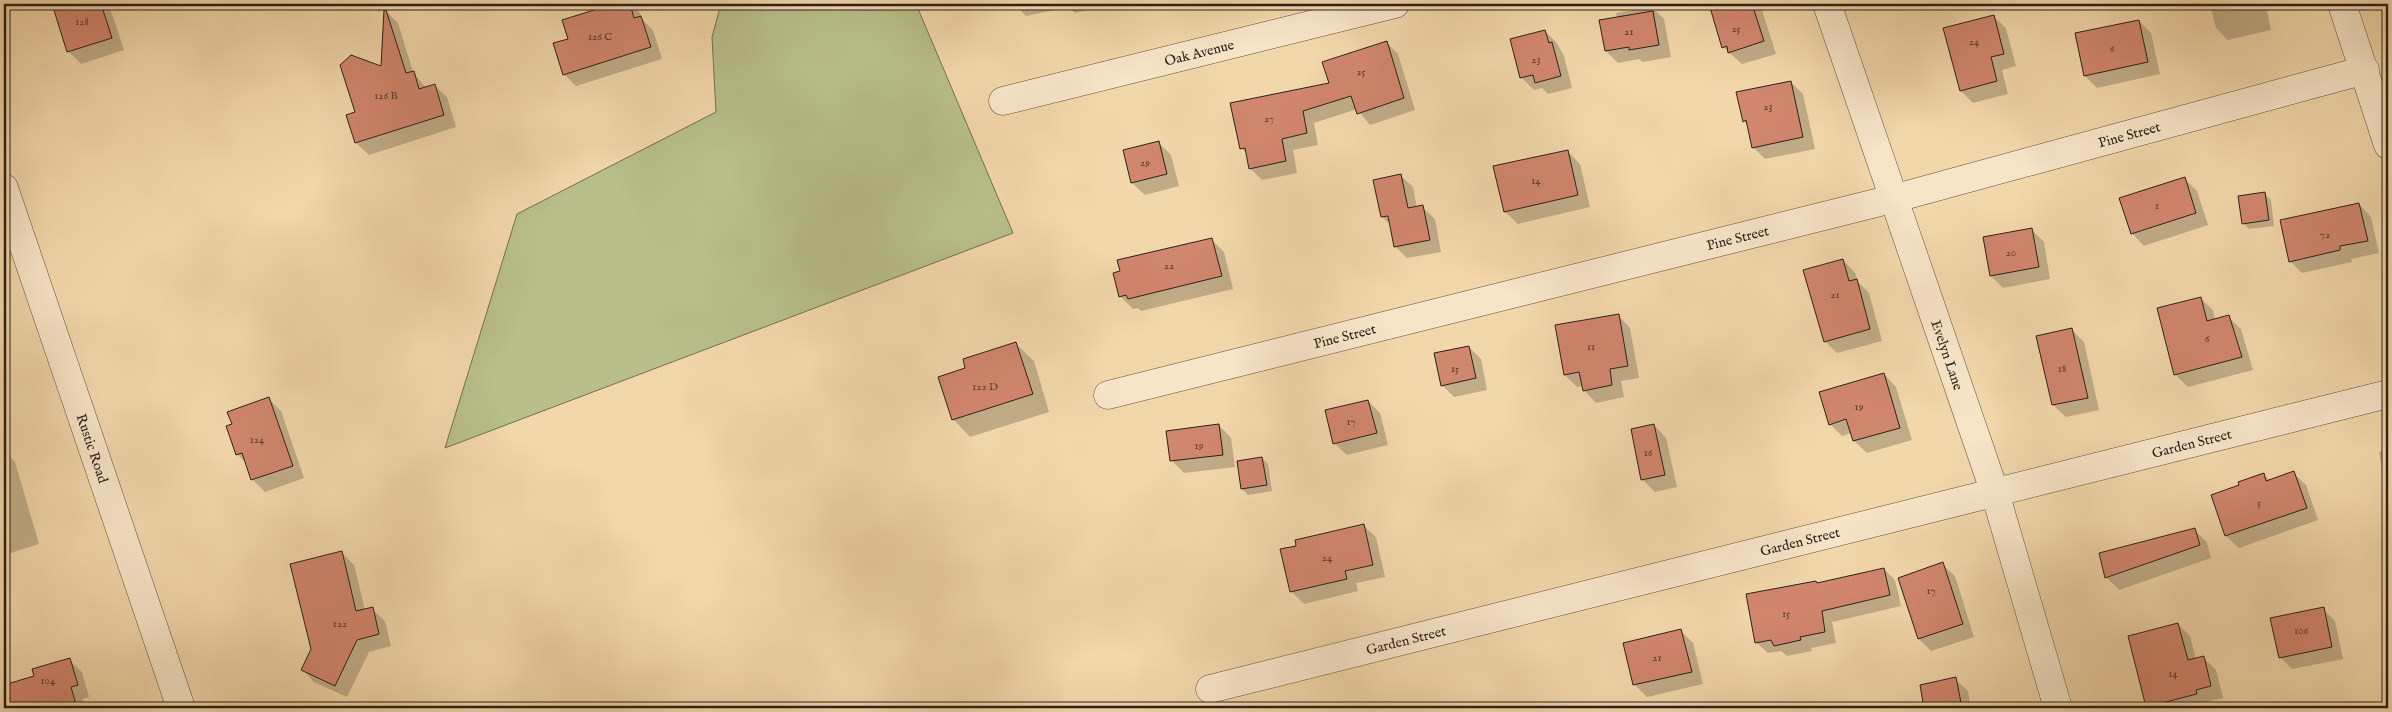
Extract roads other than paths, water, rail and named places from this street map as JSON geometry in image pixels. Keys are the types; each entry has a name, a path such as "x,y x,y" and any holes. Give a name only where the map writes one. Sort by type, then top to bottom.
{"street":[{"name":"Oak Avenue","path":"1003,101 1395,4"},
{"name":"Evelyn Lane","path":"1827,4 1896,198 1995,493 2058,708"},
{"path":"2342,4 2388,145"},
{"name":"Pine Street","path":"1108,395 1896,198 2364,70"},
{"name":"Rustic Road","path":"4,188 181,708"},
{"name":"Garden Street","path":"1210,690 2388,394"}]}
